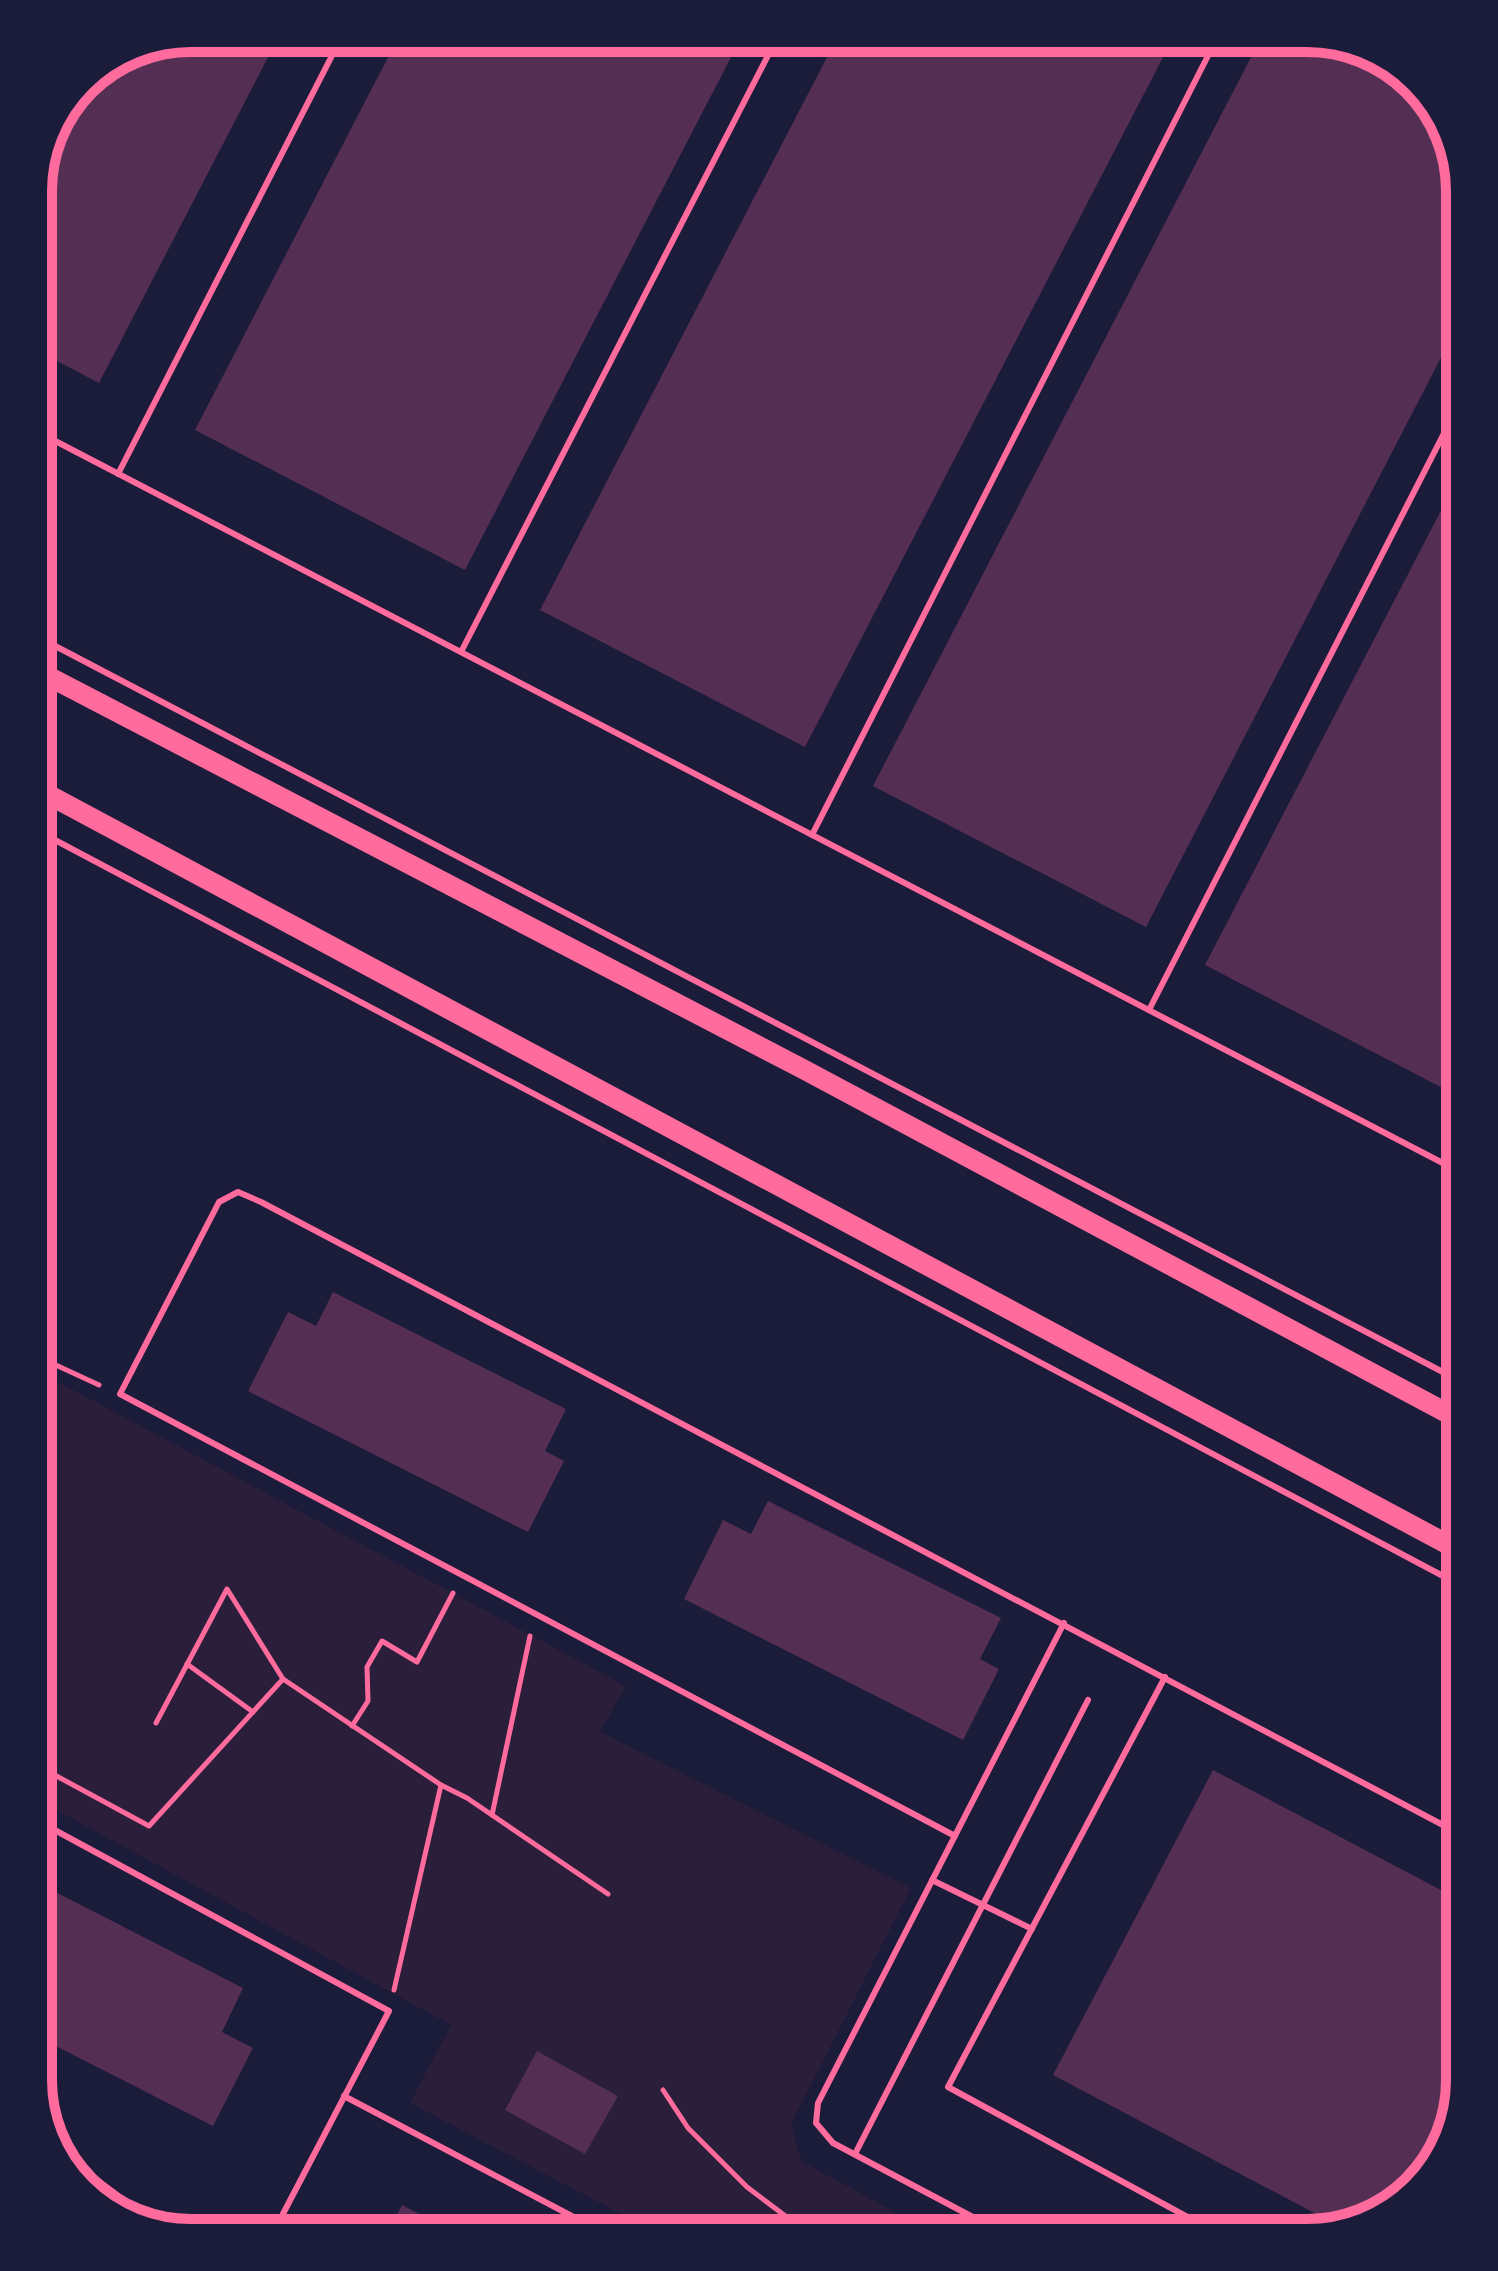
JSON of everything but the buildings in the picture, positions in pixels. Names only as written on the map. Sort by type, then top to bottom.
[{"type":"main road","points":[[52,678],[801,1068],[1446,1413]]},
{"type":"main road","points":[[52,797],[1446,1543]]},
{"type":"lane","points":[[118,474],[334,52]]},
{"type":"lane","points":[[461,652],[770,52]]},
{"type":"lane","points":[[812,835],[1210,52]]},
{"type":"lane","points":[[1149,1010],[1446,429]]},
{"type":"lane","points":[[52,439],[1446,1165]]},
{"type":"lane","points":[[52,644],[1446,1374]]},
{"type":"lane","points":[[52,838],[1446,1578]]},
{"type":"lane","points":[[955,1836],[120,1394],[219,1202],[238,1192],[1064,1623],[1446,1827]]},
{"type":"lane","points":[[977,2219],[833,2143],[816,2123],[818,2103],[1064,1623]]},
{"type":"lane","points":[[1165,1677],[948,2087],[1191,2219]]},
{"type":"lane","points":[[855,2154],[1088,1700]]},
{"type":"lane","points":[[52,1829],[389,2011],[280,2219]]},
{"type":"lane","points":[[932,1880],[1032,1929]]},
{"type":"lane","points":[[344,2096],[577,2219]]},
{"type":"lane","points":[[91,2175],[127,2202]]},
{"type":"path","points":[[52,1363],[120,1394]]},
{"type":"path","points":[[352,1726],[368,1701],[367,1667],[382,1641],[417,1662],[463,1575]]},
{"type":"path","points":[[156,1723],[227,1589],[283,1679],[608,1894]]},
{"type":"path","points":[[492,1815],[534,1613]]},
{"type":"path","points":[[187,1664],[253,1712]]},
{"type":"path","points":[[52,1774],[149,1826],[283,1679]]},
{"type":"path","points":[[389,2011],[441,1785]]},
{"type":"path","points":[[663,2090],[688,2128],[747,2187],[789,2219]]},
{"type":"shaded area","points":[[52,1378],[626,1686],[600,1732],[911,1888],[791,2124],[801,2161],[906,2218],[630,2219],[410,2103],[451,2025],[52,1808]]}]
